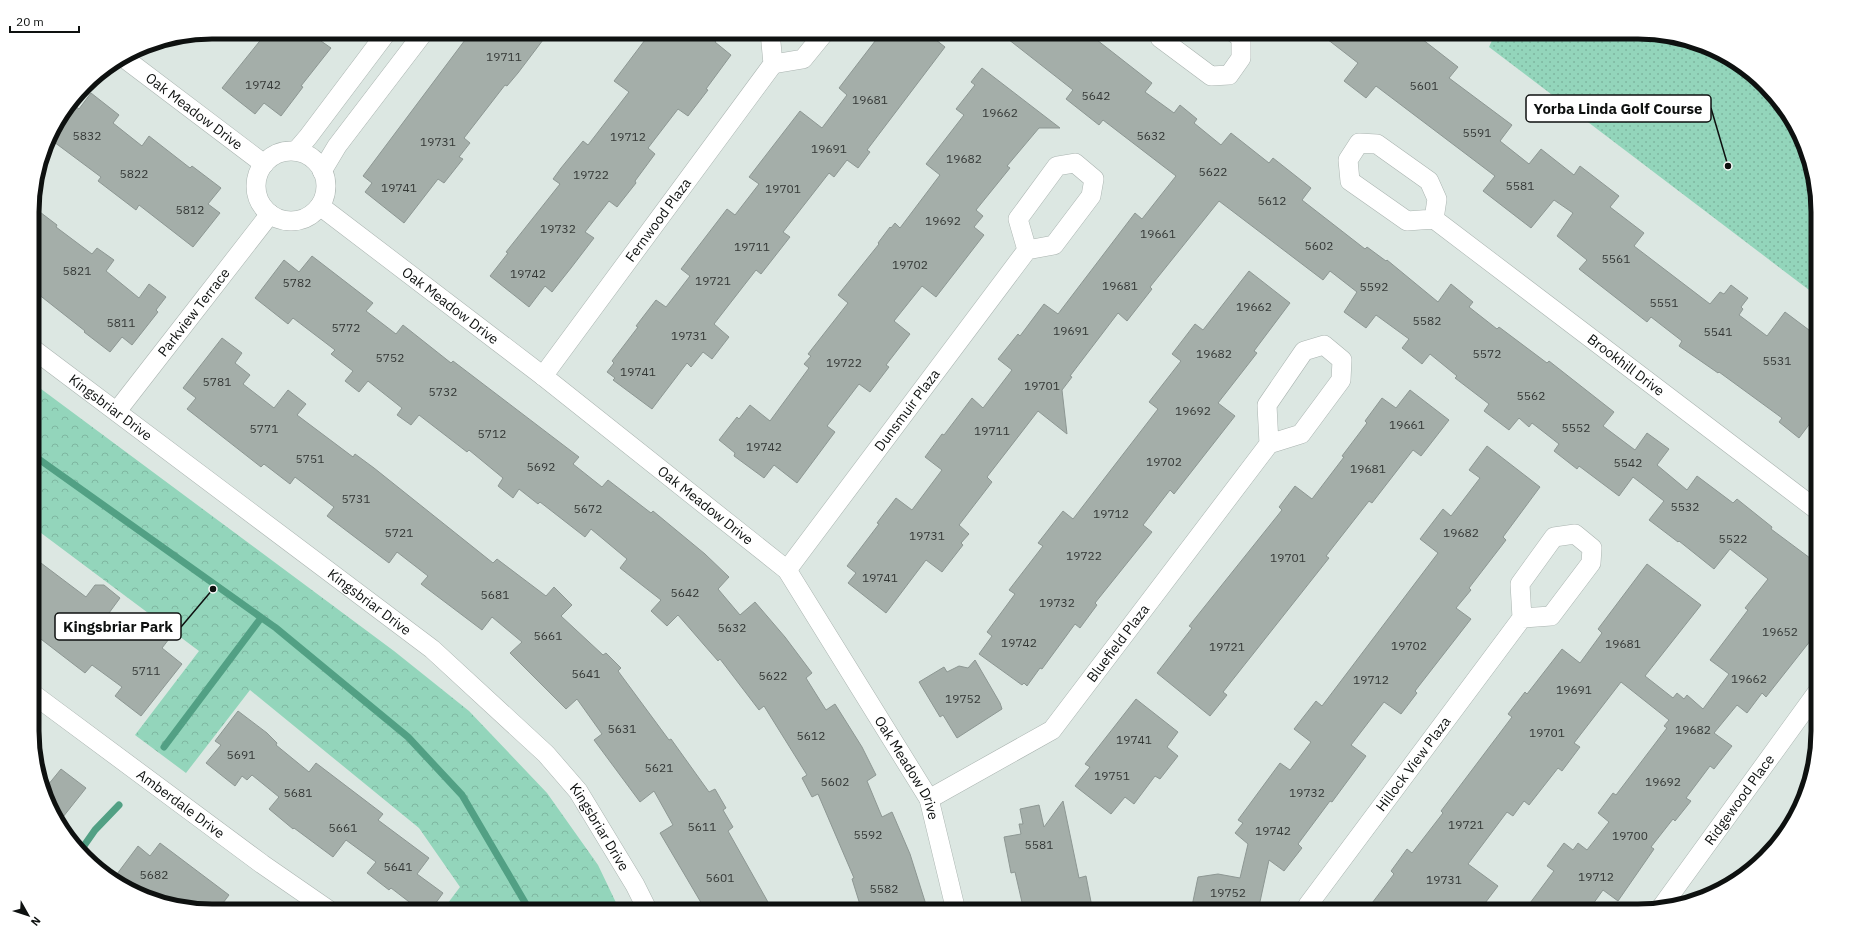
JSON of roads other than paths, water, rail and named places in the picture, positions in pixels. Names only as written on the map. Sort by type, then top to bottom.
[{"type":"street","points":[[296,151],[382,39]]},
{"type":"street","points":[[322,171],[337,146],[417,39]]},
{"type":"street","points":[[771,39],[773,64],[803,60],[819,39]]},
{"type":"street","points":[[1161,39],[1211,76],[1229,75],[1242,58],[1241,39]]},
{"type":"street","name":"Oak Meadow Drive","points":[[128,61],[264,164]]},
{"type":"street","name":"Fernwood Plaza","points":[[543,376],[773,64]]},
{"type":"street","points":[[1359,143],[1377,144],[1429,181],[1437,199],[1434,219],[1407,221],[1350,181],[1348,160],[1359,143]]},
{"type":"street","points":[[296,151],[306,154],[317,162],[322,171],[326,187],[320,206],[310,216],[296,220],[283,220],[270,214],[262,204],[257,191],[258,178],[264,164],[273,156],[279,153],[296,151]]},
{"type":"street","points":[[1075,163],[1094,179],[1091,196],[1054,245],[1027,250],[1018,219],[1057,166],[1075,163]]},
{"type":"street","name":"Oak Meadow Drive","points":[[320,206],[543,376],[787,570],[929,799],[954,904]]},
{"type":"street","name":"Parkview Terrace","points":[[117,411],[270,214]]},
{"type":"street","name":"Brookhill Drive","points":[[1434,219],[1811,505]]},
{"type":"street","name":"Dunsmuir Plaza","points":[[787,570],[1027,250]]},
{"type":"street","points":[[1324,345],[1342,360],[1341,380],[1301,434],[1269,444],[1267,405],[1304,351],[1324,345]]},
{"type":"street","name":"Kingsbriar Drive","points":[[39,353],[432,650],[546,754],[578,791],[635,885],[644,904]]},
{"type":"street","name":"Bluefield Plaza","points":[[929,799],[1052,730],[1269,444]]},
{"type":"street","points":[[1575,534],[1592,548],[1591,563],[1551,616],[1522,618],[1520,584],[1554,537],[1575,534]]},
{"type":"street","name":"Hillock View Plaza","points":[[1309,904],[1522,618]]},
{"type":"street","name":"Amberdale Drive","points":[[39,698],[262,864],[320,904]]},
{"type":"street","name":"Ridgewood Place","points":[[1665,902],[1811,701]]},
{"type":"waterway","points":[[39,459],[276,628],[408,737],[462,795],[526,904]]},
{"type":"waterway","points":[[164,747],[261,618]]},
{"type":"waterway","points":[[83,846],[95,830],[119,805]]},
{"type":"place","name":"Yorba Linda Golf Course","points":[[1728,166]]},
{"type":"place","name":"Kingsbriar Park","points":[[213,589]]}]
